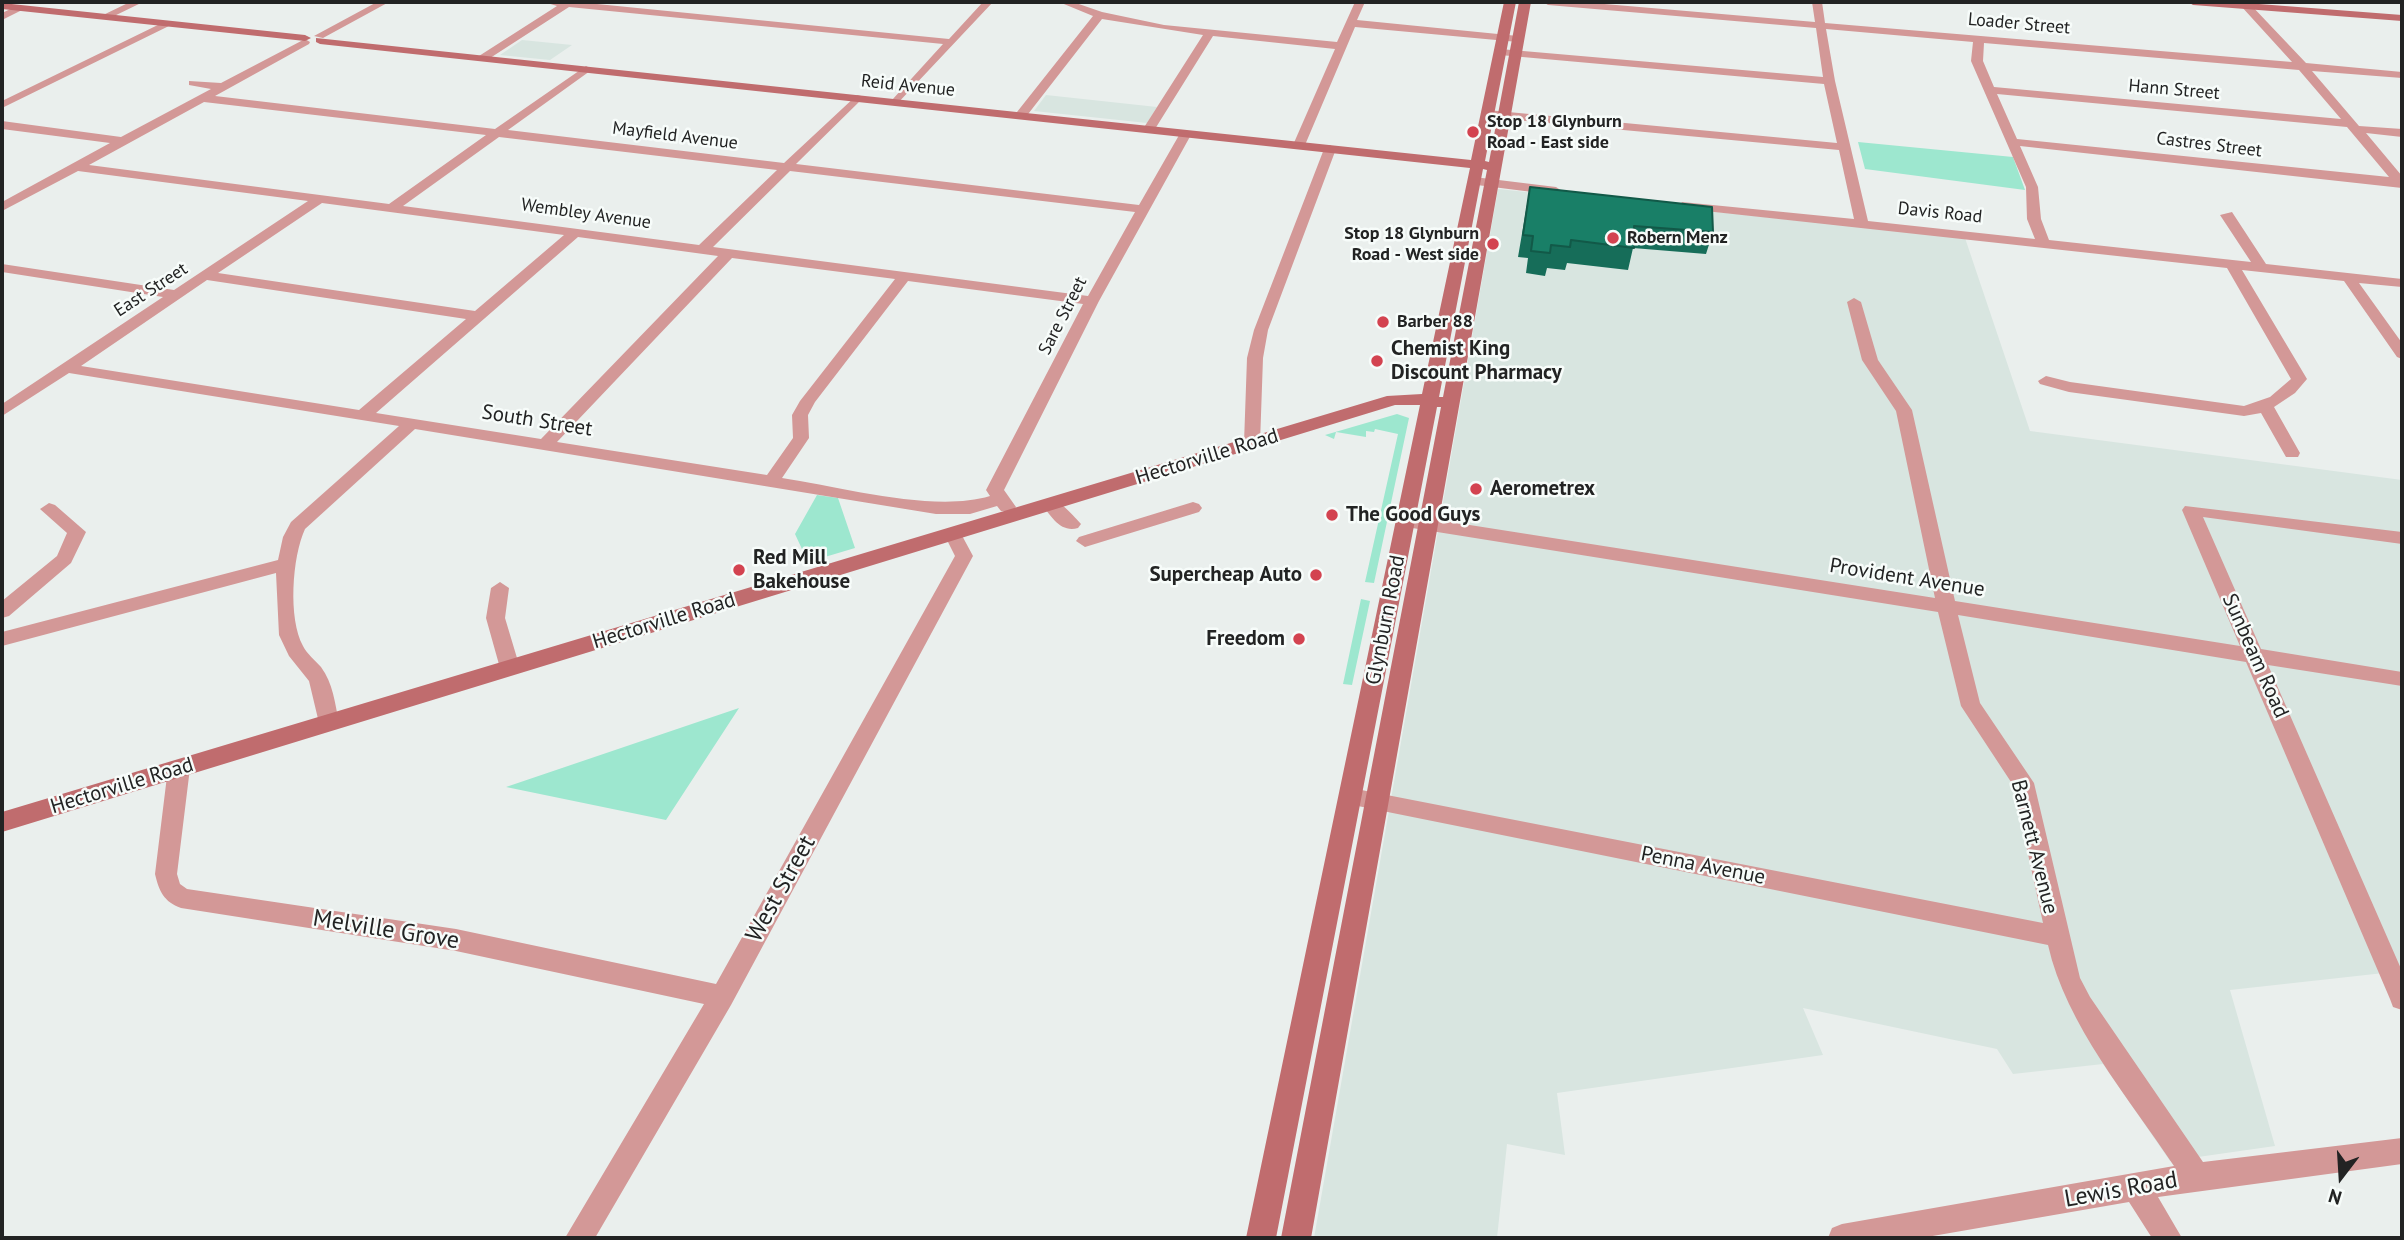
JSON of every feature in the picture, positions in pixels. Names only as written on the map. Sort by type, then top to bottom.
[{"type":"street","points":[[104,17],[138,2]]},
{"type":"street","points":[[319,38],[384,2]]},
{"type":"street","points":[[549,2],[951,42]]},
{"type":"street","points":[[896,102],[988,2]]},
{"type":"street","points":[[1066,2],[1099,15],[1209,34],[1341,46]]},
{"type":"street","points":[[1299,145],[1360,2]]},
{"type":"street","name":"Glynburn Road","points":[[1296,1238],[1330,1041],[1406,521],[1430,400],[1496,115],[1509,45],[1510,2]]},
{"type":"street","name":"Glynburn Road","points":[[1509,45],[1525,2]]},
{"type":"street","name":"Loader Street","points":[[1548,2],[2402,75]]},
{"type":"street","points":[[1817,2],[1823,26],[1829,81],[1862,224]]},
{"type":"street","points":[[2194,2],[2402,18]]},
{"type":"street","points":[[483,58],[570,3]]},
{"type":"street","points":[[2,6],[305,40]]},
{"type":"street","points":[[2246,6],[2302,66],[2402,183]]},
{"type":"street","points":[[2,17],[21,8]]},
{"type":"street","points":[[1021,115],[1099,15]]},
{"type":"street","points":[[1351,23],[1509,45],[1829,81]]},
{"type":"street","points":[[2,105],[168,24]]},
{"type":"street","points":[[1149,129],[1209,34]]},
{"type":"street","points":[[1977,37],[1980,46],[1977,61],[1992,90],[2032,187],[2034,219],[2043,243]]},
{"type":"street","name":"Reid Avenue","points":[[305,40],[319,38],[1299,145],[1483,174]]},
{"type":"street","points":[[2,206],[305,40]]},
{"type":"street","points":[[392,208],[586,69]]},
{"type":"street","points":[[193,83],[223,87]]},
{"type":"street","name":"Hann Street","points":[[1992,90],[2402,133]]},
{"type":"street","name":"Mayfield Avenue","points":[[203,98],[1142,209]]},
{"type":"street","points":[[703,249],[857,98]]},
{"type":"street","points":[[1496,115],[1844,147]]},
{"type":"street","points":[[2,125],[122,141]]},
{"type":"street","name":"Sare Street","points":[[999,499],[995,490],[1092,301],[1186,133]]},
{"type":"street","name":"Castres Street","points":[[2014,142],[2402,183]]},
{"type":"street","points":[[1252,443],[1255,358],[1261,330],[1330,149]]},
{"type":"street","name":"Wembley Avenue","points":[[76,167],[1092,301]]},
{"type":"street","points":[[1483,174],[1571,192]]},
{"type":"street","name":"Glynburn Road","points":[[1261,1238],[1426,525],[1472,292],[1483,174]]},
{"type":"street","name":"East Street","points":[[2,411],[320,199]]},
{"type":"street","name":"Davis Road","points":[[1668,203],[2402,283]]},
{"type":"street","points":[[2227,215],[2261,267]]},
{"type":"street","points":[[362,416],[576,232]]},
{"type":"street","points":[[545,445],[729,253]]},
{"type":"street","points":[[2046,381],[2069,387],[2244,411],[2255,411],[2265,405],[2299,379],[2231,263]]},
{"type":"street","points":[[2,268],[177,295]]},
{"type":"street","points":[[206,276],[477,316]]},
{"type":"street","points":[[770,483],[801,438],[800,415],[808,401],[905,276]]},
{"type":"street","points":[[2348,277],[2402,354]]},
{"type":"street","name":"Barnett Avenue","points":[[1854,302],[1864,348],[1879,383],[1904,410],[1946,608],[1971,706],[2022,783],[2067,979],[2081,1005],[2197,1176]]},
{"type":"street","name":"South Street","points":[[67,368],[936,508],[970,508],[999,499]]},
{"type":"street","name":"Hectorville Road","points":[[2,822],[1393,400],[1449,403]]},
{"type":"street","points":[[2265,405],[2292,453]]},
{"type":"street","points":[[329,723],[319,680],[294,648],[288,627],[286,564],[290,536],[297,526],[411,424]]},
{"type":"street","points":[[999,499],[1016,514]]},
{"type":"street","points":[[1085,541],[1193,508]]},
{"type":"street","points":[[2,611],[65,559],[76,532],[49,509]]},
{"type":"street","name":"Sunbeam Road","points":[[2402,538],[2191,510],[2402,999]]},
{"type":"street","name":"Provident Avenue","points":[[1406,521],[2402,679]]},
{"type":"street","name":"West Street","points":[[579,1238],[722,997],[964,556],[953,534]]},
{"type":"street","points":[[2,639],[286,564]]},
{"type":"street","points":[[500,588],[494,600],[494,616],[510,668]]},
{"type":"street","name":"Melville Grove","points":[[179,768],[166,874],[170,889],[181,898],[456,940],[722,997]]},
{"type":"street","name":"Penna Avenue","points":[[1364,799],[2056,936]]},
{"type":"street","name":"Lewis Road","points":[[1842,1238],[2197,1176],[2402,1150]]},
{"type":"street","points":[[2136,1188],[2168,1238]]},
{"type":"shaded area","points":[[522,40],[572,45],[550,60],[500,55]]},
{"type":"shaded area","points":[[1046,95],[1157,107],[1147,123],[1034,111]]},
{"type":"shaded area","points":[[1498,189],[1965,238],[2030,431],[2402,480],[2402,971],[2230,990],[2275,1146],[2170,1161],[2103,1064],[2013,1074],[1997,1049],[1803,1008],[1823,1055],[1557,1093],[1565,1155],[1507,1144],[1497,1238],[1314,1238]]},
{"type":"green space","points":[[1858,142],[2013,157],[2025,190],[1865,169]]},
{"type":"green space","points":[[1397,414],[1409,418],[1374,583],[1365,582],[1398,434],[1375,429],[1374,432],[1366,431],[1366,437],[1336,432],[1334,439],[1325,435]]},
{"type":"green space","points":[[817,495],[838,498],[855,548],[808,562],[795,534]]},
{"type":"green space","points":[[1361,599],[1370,601],[1352,685],[1343,684]]},
{"type":"green space","points":[[739,708],[666,820],[506,787]]},
{"type":"building","points":[[1530,187],[1712,207],[1713,232],[1634,226],[1634,248],[1571,240],[1570,247],[1551,245],[1550,253],[1531,251],[1533,236],[1523,235]]},
{"type":"place","name":"Stop 18 Glynburn Road - East side","points":[[1473,132]]},
{"type":"place","name":"Robern Menz","points":[[1613,238]]},
{"type":"place","name":"Stop 18 Glynburn Road - West side","points":[[1493,244]]},
{"type":"place","name":"Barber 88","points":[[1383,322]]},
{"type":"place","name":"Chemist King Discount Pharmacy","points":[[1377,361]]},
{"type":"place","name":"Aerometrex","points":[[1476,489]]},
{"type":"place","name":"The Good Guys","points":[[1332,515]]},
{"type":"place","name":"Red Mill Bakehouse","points":[[739,570]]},
{"type":"place","name":"Supercheap Auto","points":[[1316,575]]},
{"type":"place","name":"Freedom","points":[[1299,639]]}]
